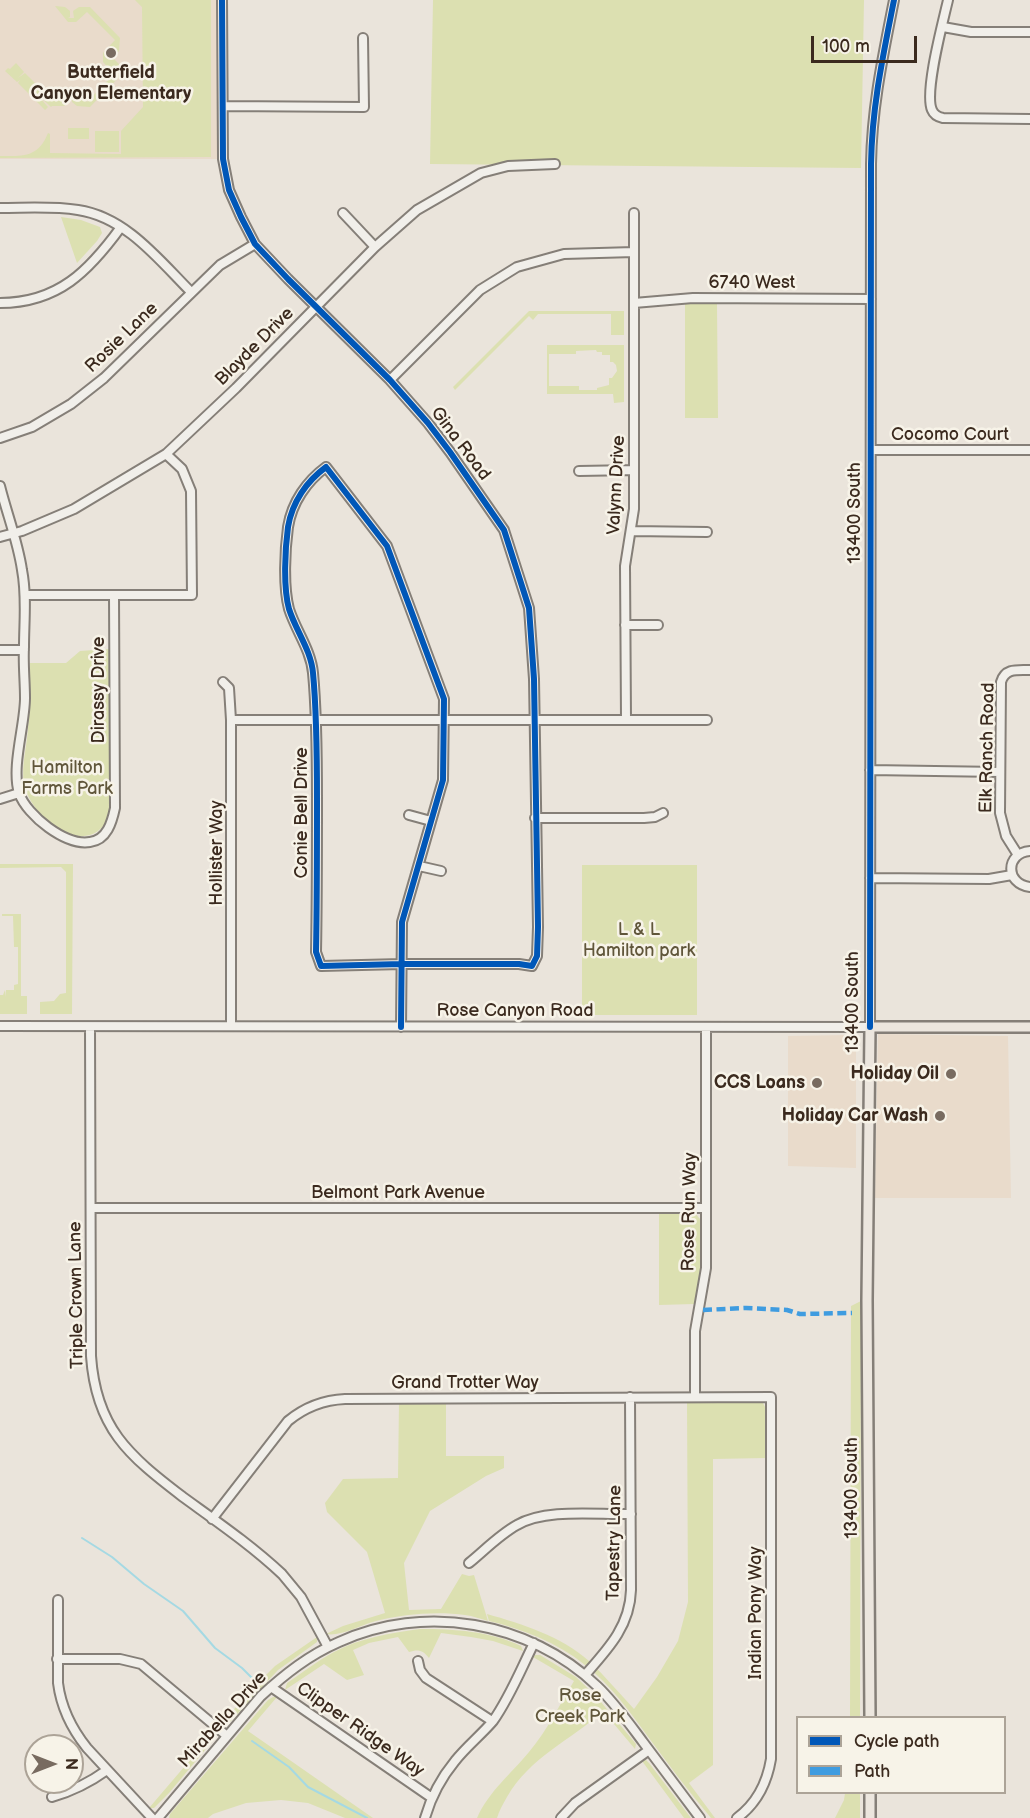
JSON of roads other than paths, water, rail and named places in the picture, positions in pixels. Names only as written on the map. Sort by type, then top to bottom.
[{"type":"main road","name":"Rose Canyon Road","points":[[870,1027],[1030,1027]]},
{"type":"main road","name":"13400 South","points":[[870,1027],[867,1300],[870,1716]]},
{"type":"main road","points":[[870,1794],[870,1818]]},
{"type":"street","name":"Gina Road","points":[[222,0],[224,159],[229,190],[255,244],[390,380],[450,452],[504,530],[529,608],[534,679],[537,956],[532,966]]},
{"type":"street","name":"13400 South","points":[[870,1027],[872,127],[876,89],[894,0]]},
{"type":"street","points":[[948,0],[930,92],[931,107],[936,115],[946,118],[1030,118]]},
{"type":"street","points":[[943,27],[971,32],[1030,32]]},
{"type":"street","points":[[223,106],[364,107],[363,38]]},
{"type":"street","name":"Blayde Drive","points":[[0,537],[74,509],[166,454],[236,388],[375,247],[417,210],[481,173],[508,166],[555,164]]},
{"type":"street","points":[[0,208],[63,208],[81,210],[104,217],[144,244],[191,292]]},
{"type":"street","points":[[343,213],[375,247]]},
{"type":"street","name":"Valynn Drive","points":[[626,719],[626,566],[634,509],[634,213]]},
{"type":"street","points":[[0,303],[41,298],[75,279],[101,254],[121,227]]},
{"type":"street","name":"Rosie Lane","points":[[0,438],[32,427],[71,404],[104,378],[220,265],[255,244]]},
{"type":"street","points":[[390,380],[480,290],[517,267],[564,254],[634,252]]},
{"type":"street","name":"6740 West","points":[[634,303],[693,298],[871,299]]},
{"type":"street","name":"Cocomo Court","points":[[871,450],[1030,450]]},
{"type":"street","points":[[25,596],[192,595],[191,491],[182,470],[166,454]]},
{"type":"street","name":"Conie Bell Drive","points":[[444,719],[444,699],[387,546],[326,467],[314,476],[300,494],[294,507],[288,524],[285,563],[289,607],[313,669],[317,719],[316,952],[321,966],[519,963],[532,966]]},
{"type":"street","points":[[579,471],[634,470]]},
{"type":"street","points":[[0,486],[22,569],[25,596],[25,700],[18,766],[20,793],[0,799]]},
{"type":"street","points":[[632,531],[707,531]]},
{"type":"street","name":"Dirassy Drive","points":[[20,793],[25,804],[39,821],[76,841],[87,843],[97,841],[111,824],[115,808],[114,595]]},
{"type":"street","points":[[625,625],[658,625]]},
{"type":"street","points":[[0,650],[24,650]]},
{"type":"street","name":"Elk Ranch Road","points":[[1018,855],[1009,843],[1001,821],[1001,682],[1005,674],[1011,670],[1030,670]]},
{"type":"street","name":"Hollister Way","points":[[224,682],[229,688],[231,720],[231,1026]]},
{"type":"street","points":[[401,1028],[402,922],[443,780],[444,719]]},
{"type":"street","points":[[231,720],[707,720]]},
{"type":"street","points":[[870,770],[1000,772]]},
{"type":"street","points":[[535,819],[644,818],[655,817],[663,813]]},
{"type":"street","points":[[409,816],[431,821]]},
{"type":"street","points":[[1030,851],[1018,855],[1011,866],[1012,874],[1019,884],[1030,887]]},
{"type":"street","points":[[418,866],[441,872]]},
{"type":"street","points":[[870,878],[989,879],[1012,874]]},
{"type":"street","name":"Rose Canyon Road","points":[[0,1026],[870,1027]]},
{"type":"street","name":"Triple Crown Lane","points":[[90,1027],[91,1356],[94,1382],[102,1407],[114,1431],[136,1460],[267,1560],[288,1581],[306,1605],[328,1647]]},
{"type":"street","name":"Rose Run Way","points":[[695,1397],[695,1331],[706,1274],[706,1027]]},
{"type":"street","name":"Belmont Park Avenue","points":[[91,1208],[706,1208]]},
{"type":"street","name":"Tapestry Lane","points":[[585,1675],[619,1634],[629,1608],[631,1590],[630,1397]]},
{"type":"street","name":"Grand Trotter Way","points":[[212,1519],[282,1427],[295,1415],[318,1403],[345,1399],[771,1397]]},
{"type":"street","name":"Indian Pony Way","points":[[737,1818],[752,1804],[761,1790],[771,1760],[771,1397]]},
{"type":"street","points":[[469,1563],[509,1530],[532,1518],[549,1515],[631,1514]]},
{"type":"street","points":[[58,1600],[57,1659],[60,1693],[67,1717],[79,1738],[152,1818]]},
{"type":"street","name":"Mirabella Drive","points":[[158,1818],[271,1687],[300,1663],[351,1636],[374,1629],[440,1621],[467,1623],[494,1629],[534,1643],[559,1656],[585,1675],[619,1710],[700,1818]]},
{"type":"street","points":[[425,1818],[440,1782],[455,1761],[492,1721],[509,1695],[534,1643]]},
{"type":"street","points":[[57,1659],[120,1659],[141,1664],[227,1736]]},
{"type":"street","points":[[418,1661],[420,1670],[426,1678],[492,1721]]},
{"type":"street","name":"Clipper Ridge Way","points":[[271,1687],[432,1798]]},
{"type":"street","points":[[561,1818],[575,1803],[649,1750]]},
{"type":"street","points":[[52,1797],[80,1788],[107,1770]]},
{"type":"waterway","points":[[82,1538],[112,1557],[144,1584],[183,1611],[215,1648],[252,1678]]},
{"type":"waterway","points":[[252,1741],[289,1767],[308,1787],[367,1818]]},
{"type":"place","name":"Butterfield Canyon Elementary","points":[[111,53]]},
{"type":"place","name":"Holiday Oil","points":[[951,1074]]},
{"type":"place","name":"CCS Loans","points":[[817,1083]]},
{"type":"place","name":"Holiday Car Wash","points":[[940,1116]]},
{"type":"park label","name":"Hamilton Farms Park","points":[[67,778]]},
{"type":"park label","name":"L & L Hamilton park","points":[[639,940]]},
{"type":"park label","name":"Rose Creek Park","points":[[580,1706]]}]
